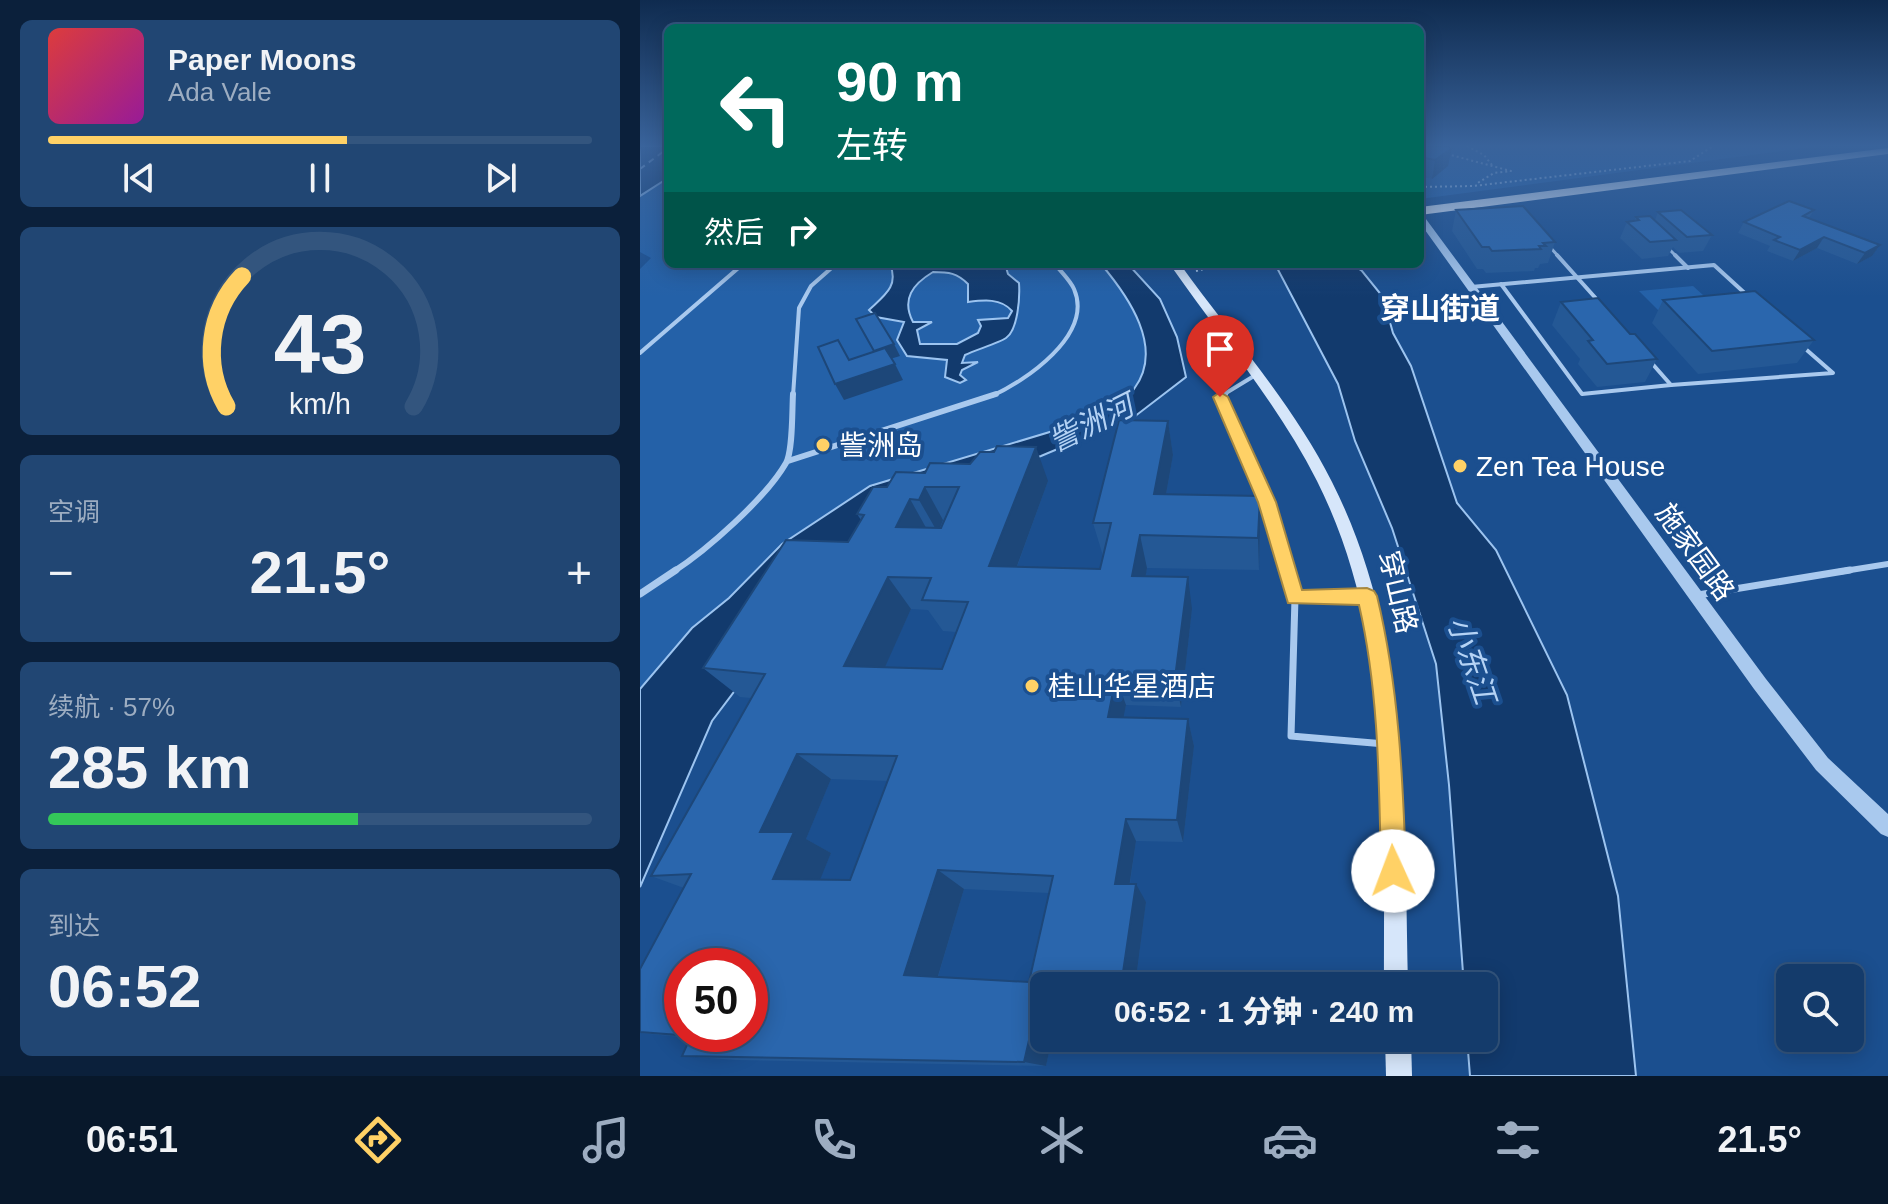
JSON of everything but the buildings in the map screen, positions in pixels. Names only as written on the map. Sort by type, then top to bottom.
[{"type":"main road","points":[[1424,211],[1527,196]]},
{"type":"main road","points":[[1508,199],[1530,196]]},
{"type":"main road","name":"穿山路","points":[[1180,268],[1325,481],[1355,549],[1378,642],[1389,744],[1396,972]]},
{"type":"main road","points":[[1398,1052],[1399,1076]]},
{"type":"street","name":"施家园路","points":[[1424,218],[1694,596],[1822,764],[1888,827]]},
{"type":"lane","points":[[1548,244],[1605,309]]},
{"type":"lane","points":[[1665,246],[1688,268]]},
{"type":"lane","points":[[1471,287],[1714,265],[1757,305]]},
{"type":"lane","points":[[640,353],[738,268]]},
{"type":"lane","points":[[788,461],[799,308],[811,286],[831,268]]},
{"type":"lane","points":[[640,593],[694,558],[737,519],[788,461],[983,400],[1034,371],[1064,343],[1075,319],[1076,292],[1058,268]]},
{"type":"lane","points":[[1501,284],[1582,394],[1833,373],[1800,344]]},
{"type":"lane","points":[[1643,352],[1671,385]]},
{"type":"lane","points":[[1254,376],[1220,397],[1267,502],[1295,598],[1291,736],[1389,744]]},
{"type":"lane","points":[[1694,596],[1888,564]]},
{"type":"lane","points":[[1295,598],[1367,596]]},
{"type":"shaded area","name":"訾洲岛","points":[[640,196],[664,196],[664,268],[1104,268],[1122,291],[1139,323],[1146,357],[1143,373],[1130,394],[1093,419],[870,486],[782,544],[729,598],[692,628],[640,689],[640,269],[651,258],[640,252]]},
{"type":"shaded area","points":[[1693,286],[1713,304],[1658,310],[1639,291]]},
{"type":"water","points":[[891,268],[1006,268],[1008,274],[1019,283],[1016,321],[1003,340],[965,355],[962,363],[978,362],[962,370],[960,375],[966,380],[960,383],[945,377],[947,360],[907,356],[897,340],[904,322],[876,317],[869,310],[889,290],[893,278]],"holes":[[[933,272],[948,273],[968,284],[968,302],[992,301],[1012,311],[1008,318],[978,320],[981,326],[978,333],[957,344],[920,344],[917,330],[932,322],[913,322],[908,306],[911,293]]]},
{"type":"water","name":"訾洲河","points":[[1104,268],[1132,268],[1160,299],[1177,337],[1186,377],[1134,417],[1041,456],[947,489],[764,652],[712,721],[640,887],[640,689],[692,628],[729,598],[782,544],[870,486],[1093,419],[1130,394],[1143,373],[1146,357],[1139,323],[1122,291]]},
{"type":"water","name":"小东江","points":[[1277,268],[1358,268],[1383,297],[1393,333],[1411,366],[1457,503],[1496,550],[1567,695],[1618,896],[1636,1076],[1470,1076],[1468,1052],[1498,1052],[1498,972],[1463,972],[1449,785],[1436,664],[1392,528],[1355,441],[1338,384]]},
{"type":"place","name":"訾洲岛","points":[[823,445]]},
{"type":"place","name":"Zen Tea House","points":[[1460,466]]},
{"type":"place","name":"桂山华星酒店","points":[[1032,686]]},
{"type":"district","name":"穿山街道","points":[[1440,308]]},
{"type":"route","points":[[1220,397],[1267,502],[1295,598],[1367,596],[1378,642],[1390,757],[1393,871]]}]
